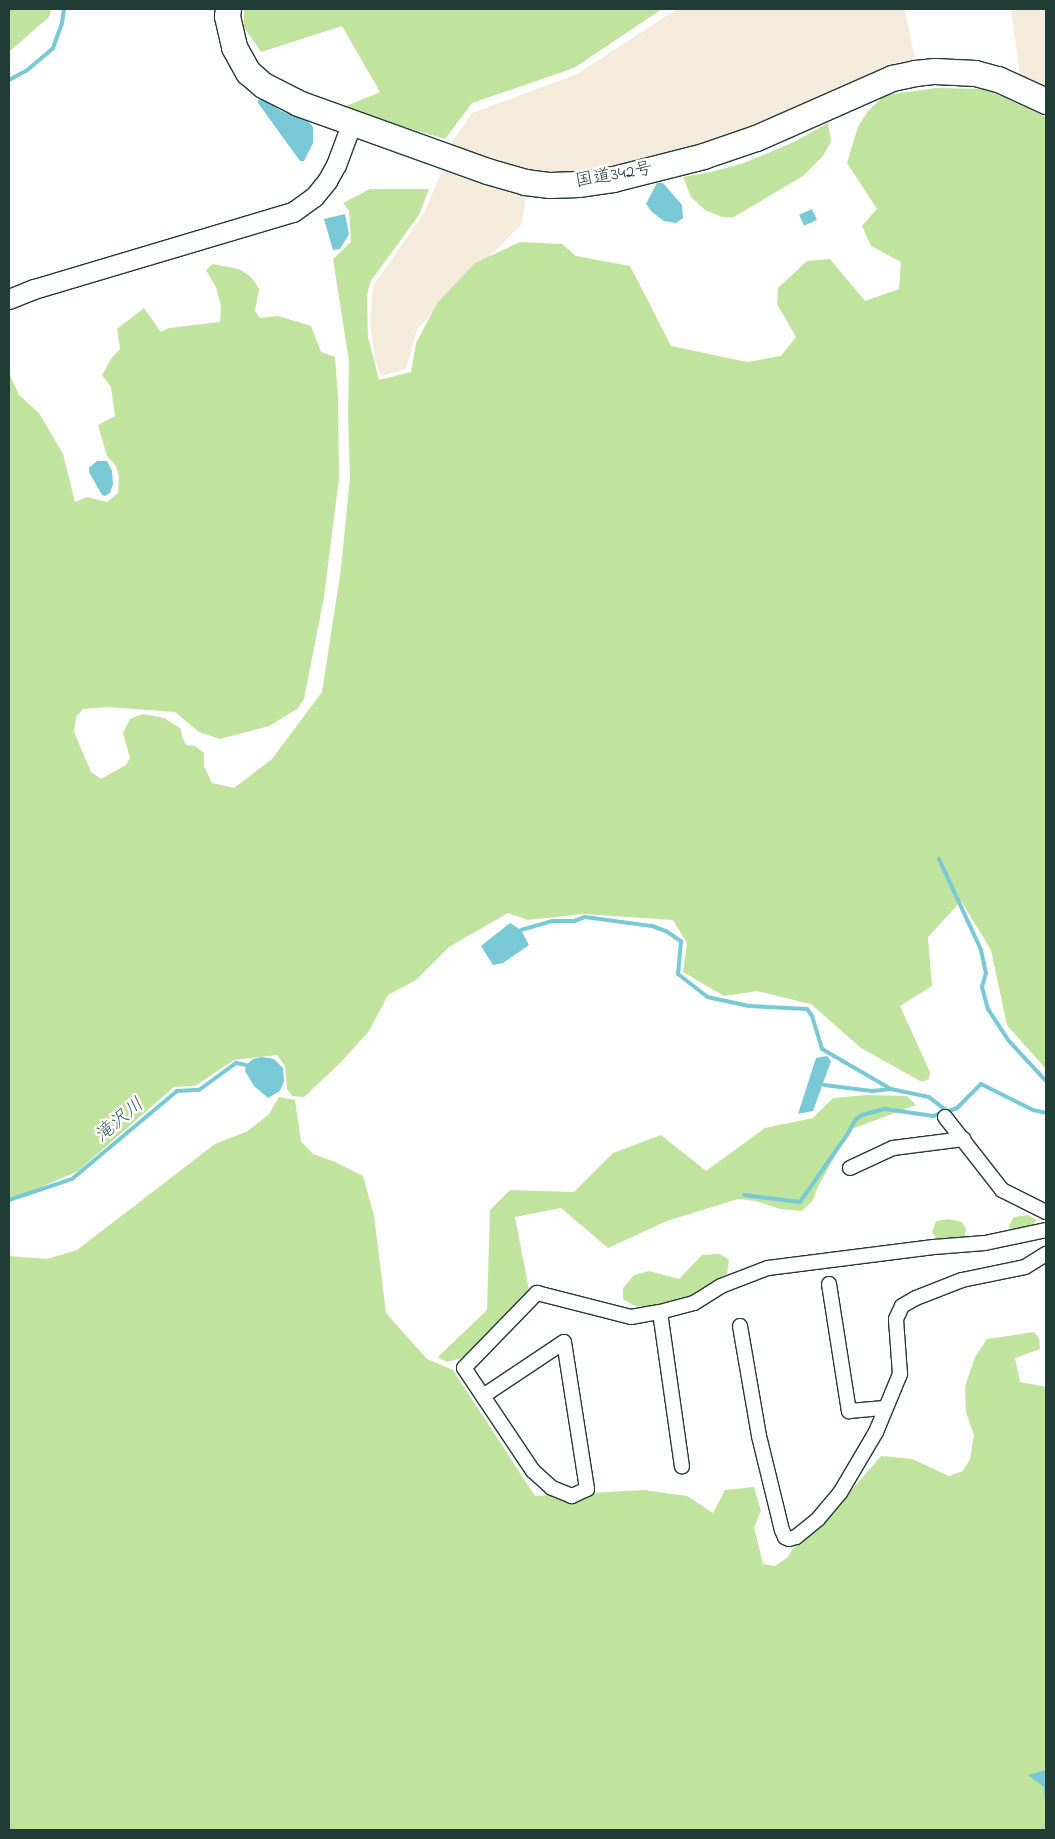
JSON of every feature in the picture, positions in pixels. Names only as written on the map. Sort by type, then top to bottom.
[{"type":"highway","name":"国道342号","points":[[228,9],[227,16],[234,47],[248,72],[263,85],[298,103],[487,171],[550,185],[578,184],[653,171],[703,156],[756,138],[892,78],[915,73],[935,70],[975,73],[998,79],[1046,101]]},
{"type":"street","points":[[9,299],[34,289],[293,212],[314,197],[327,181],[336,165],[352,122]]},
{"type":"street","points":[[945,1116],[1002,1190],[1046,1212]]},
{"type":"street","points":[[850,1168],[893,1148],[963,1139]]},
{"type":"street","points":[[483,1396],[564,1342],[587,1489],[572,1496],[552,1488],[533,1471],[464,1368],[537,1293],[631,1317],[694,1303],[720,1286],[768,1268],[934,1247],[985,1243],[1046,1230]]},
{"type":"street","points":[[740,1326],[760,1436],[785,1537],[789,1539],[796,1536],[818,1519],[840,1493],[861,1461],[900,1374],[896,1319],[902,1306],[916,1298],[962,1280],[1025,1267],[1046,1254]]},
{"type":"street","points":[[829,1284],[849,1410],[885,1408]]},
{"type":"street","points":[[660,1312],[682,1466]]},
{"type":"shaded area","points":[[677,9],[905,9],[915,60],[866,78],[748,131],[647,159],[587,171],[558,176],[522,170],[449,147],[472,113],[577,74]]},
{"type":"shaded area","points":[[1011,9],[1046,9],[1046,88],[1020,77]]},
{"type":"shaded area","points":[[443,168],[526,196],[522,224],[417,329],[406,369],[381,376],[375,360],[370,325],[373,286],[424,213]]},
{"type":"green space","points":[[9,9],[51,9],[50,16],[9,52]]},
{"type":"green space","points":[[244,9],[662,9],[574,68],[472,103],[445,139],[341,108],[380,92],[342,26],[261,52],[244,27]]},
{"type":"green space","points":[[937,88],[986,89],[1046,117],[1046,1069],[1007,1025],[991,950],[961,901],[928,937],[932,986],[900,1006],[930,1072],[929,1079],[922,1082],[861,1048],[811,1004],[757,991],[724,996],[683,972],[687,943],[673,920],[583,914],[528,920],[508,913],[449,947],[416,980],[388,995],[369,1031],[341,1062],[304,1097],[292,1096],[287,1089],[285,1066],[277,1055],[234,1060],[195,1086],[174,1087],[78,1171],[9,1201],[9,373],[19,395],[39,413],[63,454],[75,502],[87,497],[107,502],[118,493],[119,477],[116,466],[107,456],[98,425],[115,416],[111,387],[102,375],[111,359],[120,349],[117,329],[144,308],[161,332],[169,328],[220,322],[221,306],[216,287],[206,270],[213,264],[239,269],[251,277],[259,289],[255,311],[260,318],[278,316],[311,326],[321,352],[335,357],[338,398],[339,478],[324,597],[304,699],[297,709],[269,726],[220,739],[199,732],[175,712],[107,707],[83,709],[76,717],[74,732],[91,772],[101,779],[126,765],[130,758],[123,733],[130,719],[143,714],[164,718],[181,729],[186,745],[195,746],[204,753],[204,766],[212,783],[234,788],[272,759],[322,692],[341,569],[350,477],[349,361],[333,259],[351,242],[349,211],[343,203],[370,189],[429,189],[419,215],[370,282],[367,296],[368,337],[379,380],[411,372],[416,343],[438,302],[475,263],[520,242],[562,244],[576,256],[630,266],[671,346],[747,362],[781,356],[796,337],[777,304],[778,288],[807,261],[830,259],[865,301],[899,289],[901,262],[871,246],[862,226],[877,209],[847,163],[858,127],[868,111],[885,95]]},
{"type":"green space","points":[[828,123],[831,142],[823,156],[803,176],[734,217],[722,217],[705,210],[691,197],[683,177],[744,163],[794,142]]},
{"type":"green space","points":[[867,1095],[907,1096],[916,1105],[849,1130],[813,1200],[802,1211],[780,1209],[756,1201],[738,1199],[667,1221],[608,1248],[561,1208],[515,1217],[529,1290],[467,1357],[446,1362],[438,1357],[487,1310],[490,1210],[510,1190],[574,1192],[613,1153],[661,1135],[706,1171],[765,1128],[813,1118],[833,1098]]},
{"type":"green space","points":[[279,1097],[295,1100],[301,1141],[313,1154],[335,1162],[363,1176],[374,1216],[386,1313],[427,1359],[453,1370],[535,1496],[644,1490],[687,1496],[713,1513],[725,1490],[754,1487],[761,1511],[754,1527],[763,1564],[775,1566],[788,1557],[796,1543],[823,1523],[881,1456],[912,1459],[949,1476],[963,1471],[970,1459],[974,1435],[966,1412],[965,1387],[975,1357],[987,1339],[1034,1332],[1039,1338],[1040,1349],[1015,1358],[1020,1382],[1046,1387],[1046,1830],[9,1830],[9,1256],[47,1259],[77,1250],[215,1144],[248,1131],[269,1114]]},
{"type":"green space","points":[[1028,1215],[1037,1220],[1029,1229],[1011,1231],[1009,1225],[1014,1217]]},
{"type":"green space","points":[[948,1219],[962,1222],[966,1229],[964,1238],[936,1238],[932,1232],[936,1221]]},
{"type":"green space","points":[[720,1254],[729,1260],[727,1274],[690,1296],[649,1307],[635,1306],[623,1299],[623,1288],[634,1275],[649,1271],[679,1279],[702,1255]]},
{"type":"water","points":[[263,99],[281,111],[305,118],[313,127],[313,143],[304,161],[300,161],[258,103],[258,100]]},
{"type":"water","points":[[657,183],[663,183],[682,205],[683,218],[676,223],[664,221],[652,212],[646,204]]},
{"type":"water","points":[[812,209],[817,220],[804,226],[799,215]]},
{"type":"water","points":[[345,214],[349,234],[340,249],[333,250],[324,219]]},
{"type":"water","points":[[97,461],[107,461],[112,471],[113,484],[110,493],[105,496],[102,495],[89,472],[89,468]]},
{"type":"water","points":[[510,923],[521,930],[529,945],[503,963],[493,965],[481,946]]},
{"type":"water","points":[[827,1056],[831,1061],[813,1111],[798,1114],[816,1058]]},
{"type":"water","points":[[262,1057],[274,1059],[283,1068],[284,1081],[280,1091],[268,1098],[254,1086],[245,1071],[246,1065],[253,1059]]},
{"type":"water","points":[[1046,1770],[1046,1814],[1044,1787],[1028,1775]]},
{"type":"waterway","points":[[9,80],[26,71],[53,48],[62,23],[64,9]]},
{"type":"waterway","points":[[939,859],[981,950],[986,973],[982,987],[988,1009],[1008,1040],[1046,1081]]},
{"type":"waterway","points":[[521,930],[553,921],[574,921],[585,917],[652,926],[666,931],[681,941],[678,974],[707,997],[749,1006],[807,1009],[812,1016],[822,1049],[891,1089]]},
{"type":"waterway","name":"滝沢川","points":[[9,1200],[72,1179],[177,1091],[199,1090],[236,1063],[246,1065]]},
{"type":"waterway","points":[[744,1195],[800,1202],[856,1119],[862,1115],[885,1109],[933,1116],[957,1108],[981,1084],[1033,1110],[1046,1113]]},
{"type":"waterway","points":[[824,1085],[872,1091],[891,1089],[929,1097],[947,1111]]}]
